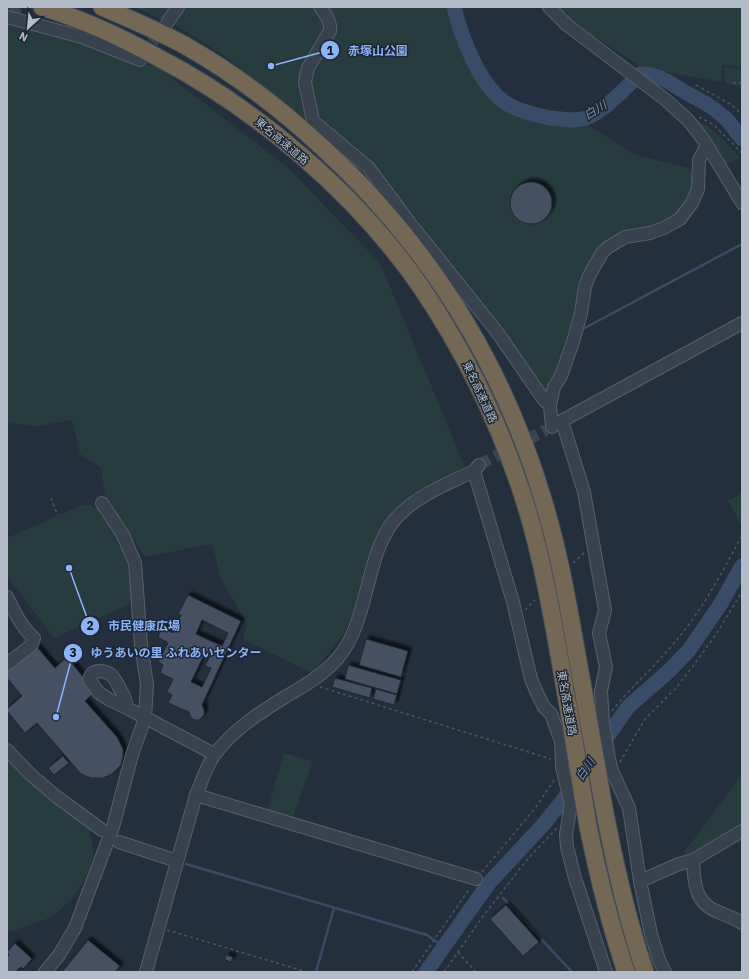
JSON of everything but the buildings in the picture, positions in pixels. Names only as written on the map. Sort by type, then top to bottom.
[{"type":"highway","name":"東名高速道路","points":[[42,7],[98,28],[182,70],[229,100],[264,125],[302,157],[371,223],[421,287],[444,323],[462,354],[482,395],[504,445],[527,510],[539,556],[568,705],[588,826],[606,906],[626,972]]},
{"type":"highway","name":"東名高速道路","points":[[102,7],[155,30],[186,46],[228,72],[295,122],[358,181],[412,243],[436,275],[480,346],[500,387],[532,464],[545,504],[566,594],[603,803],[624,901],[635,942],[646,972]]},
{"type":"street","points":[[168,23],[178,7]]},
{"type":"street","points":[[320,7],[331,26],[330,31],[308,68],[306,76],[305,83],[313,120],[369,168],[409,222],[496,332],[544,400],[550,405]]},
{"type":"street","points":[[548,7],[567,25],[666,100],[688,120],[707,145],[742,203]]},
{"type":"street","points":[[12,16],[82,36],[140,60]]},
{"type":"street","points":[[665,972],[659,960],[651,934],[640,881],[629,808],[610,765],[603,723],[601,691],[606,667],[599,633],[605,610],[584,492],[553,426],[550,405],[554,387],[561,376],[573,342],[581,313],[587,282],[602,253],[607,248],[625,237],[650,232],[674,224],[680,219],[692,203],[698,189],[699,160],[707,145]]},
{"type":"street","points":[[553,426],[742,323]]},
{"type":"street","points":[[146,972],[196,795],[214,754],[239,728],[264,710],[313,680],[337,659],[352,636],[378,551],[388,530],[399,514],[424,496],[476,468],[517,618],[531,679],[536,693],[544,707],[551,714],[561,741],[562,765],[571,809],[566,834],[567,847],[575,878],[606,972]]},
{"type":"street","points":[[46,972],[59,955],[75,928],[113,827],[132,755],[145,718],[147,685],[141,645],[135,563],[123,535],[102,504]]},
{"type":"street","points":[[7,597],[16,616],[28,634],[34,638],[29,647],[7,664]]},
{"type":"street","points":[[127,708],[123,693],[116,679],[106,672],[98,671],[90,675],[89,679],[96,690],[110,700],[214,754]]},
{"type":"street","points":[[110,700],[119,687]]},
{"type":"street","points":[[7,750],[31,775],[57,797],[102,830]]},
{"type":"street","points":[[571,809],[610,765]]},
{"type":"street","points":[[196,795],[476,879]]},
{"type":"street","points":[[640,881],[678,864],[693,860],[742,831]]},
{"type":"street","points":[[119,842],[177,860]]},
{"type":"street","points":[[693,860],[694,882],[699,896],[706,905],[742,923]]},
{"type":"path","points":[[734,83],[742,83]]},
{"type":"path","points":[[696,85],[732,105],[742,115]]},
{"type":"path","points":[[688,120],[698,116],[714,125],[742,154]]},
{"type":"path","points":[[51,498],[58,516]]},
{"type":"path","points":[[603,723],[614,708],[669,650],[688,625],[721,574],[742,535]]},
{"type":"path","points":[[569,567],[593,543]]},
{"type":"path","points":[[610,765],[619,765],[645,719],[675,689],[693,666],[715,636],[742,592]]},
{"type":"path","points":[[517,618],[538,597]]},
{"type":"path","points":[[313,680],[320,688],[562,765],[536,807],[476,879],[412,972]]},
{"type":"path","points":[[444,972],[484,915],[526,861],[571,809]]},
{"type":"path","points":[[159,927],[307,972]]},
{"type":"path","points":[[458,952],[476,972]]},
{"type":"green space","points":[[134,7],[312,7],[320,18],[323,25],[323,32],[306,62],[307,120],[226,57],[179,27]]},
{"type":"green space","points":[[324,7],[448,7],[459,40],[485,85],[508,107],[546,118],[564,121],[581,120],[635,155],[689,168],[696,179],[695,189],[674,220],[648,229],[614,236],[594,255],[575,316],[567,348],[550,391],[543,392],[376,165],[319,120],[309,90],[309,71],[332,34]]},
{"type":"green space","points":[[559,7],[742,7],[742,67],[722,65],[722,82],[643,68],[569,20]]},
{"type":"green space","points":[[7,20],[50,31],[160,69],[287,167],[380,263],[465,467],[404,504],[387,519],[381,528],[373,547],[351,618],[335,646],[312,673],[243,639],[247,624],[221,579],[212,544],[145,557],[105,495],[101,468],[80,454],[72,420],[38,426],[7,423]]},
{"type":"green space","points":[[724,67],[742,69],[742,88],[725,83]]},
{"type":"green space","points":[[697,121],[713,131],[740,158],[726,164],[713,141]]},
{"type":"green space","points":[[742,493],[742,526],[728,501]]},
{"type":"green space","points":[[84,504],[97,508],[117,536],[129,560],[134,576],[130,604],[54,638],[7,576],[7,538]]},
{"type":"green space","points":[[284,753],[313,761],[292,820],[267,812]]},
{"type":"green space","points":[[7,758],[27,778],[89,829],[94,855],[86,877],[73,898],[52,917],[13,931],[7,928]]},
{"type":"green space","points":[[742,774],[742,826],[686,855],[684,852],[688,846]]},
{"type":"waterway","name":"白川","points":[[454,7],[467,47],[481,75],[499,98],[519,110],[550,118],[568,120],[586,118],[601,110],[640,74],[647,74],[664,80],[710,106],[727,119],[742,139]]},
{"type":"waterway","points":[[581,330],[742,244]]},
{"type":"waterway","name":"白川","points":[[426,972],[489,883],[543,825],[564,799],[628,707],[670,670],[689,650],[720,605],[742,566]]},
{"type":"waterway","points":[[186,864],[427,935],[444,947]]},
{"type":"waterway","points":[[503,898],[572,972]]},
{"type":"waterway","points":[[316,972],[334,908]]},
{"type":"tunnel","points":[[14,13],[16,7]]},
{"type":"tunnel","points":[[142,57],[164,27]]},
{"type":"tunnel","points":[[479,465],[546,430]]},
{"type":"place","name":"赤塚山公園","points":[[271,66]]},
{"type":"place","name":"市民健康広場","points":[[69,568]]},
{"type":"place","name":"ゆうあいの里 ふれあいセンター","points":[[56,717]]}]
